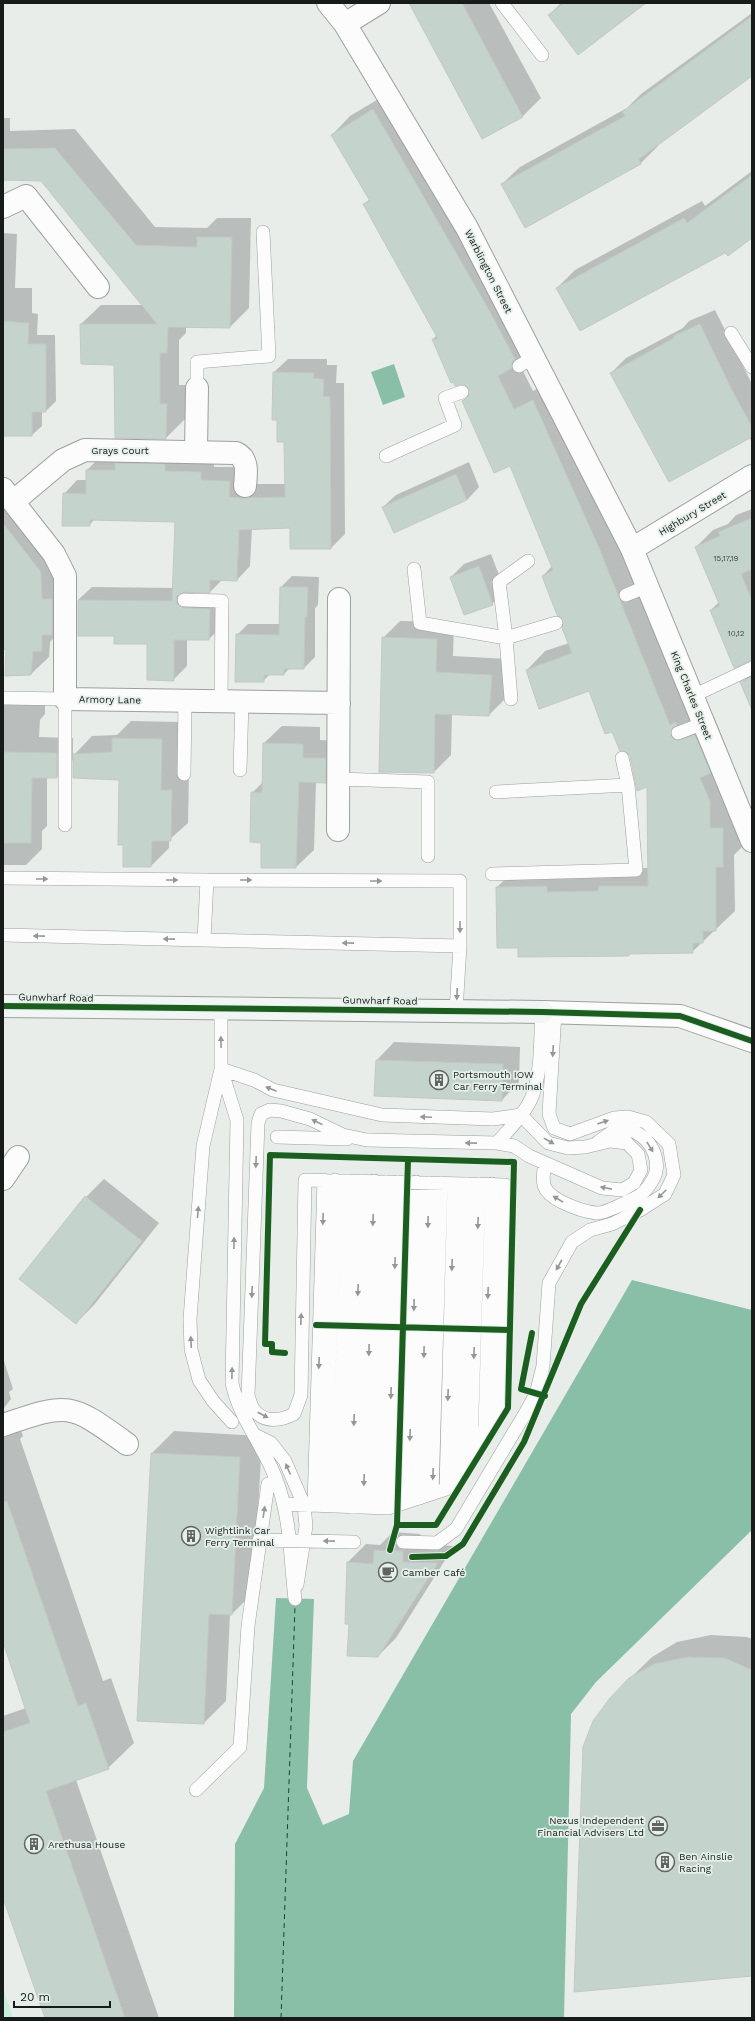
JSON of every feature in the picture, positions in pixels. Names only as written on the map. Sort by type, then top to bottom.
[{"type":"street","name":"Warblington Street","points":[[328,3],[345,24],[467,228],[526,362],[632,549]]},
{"type":"street","points":[[345,24],[378,3]]},
{"type":"street","points":[[3,207],[26,196],[98,287]]},
{"type":"street","points":[[196,451],[197,388]]},
{"type":"street","name":"Grays Court","points":[[8,495],[63,460],[85,450],[231,452],[240,455],[245,464],[245,486]]},
{"type":"street","name":"Highbury Street","points":[[632,549],[752,476]]},
{"type":"street","name":"Armory Lane","points":[[8,495],[54,554],[65,576],[65,699],[339,703]]},
{"type":"street","name":"King Charles Street","points":[[632,549],[752,841]]},
{"type":"street","points":[[338,830],[339,599]]},
{"type":"street","name":"Gunwharf Road","points":[[3,1006],[549,1012],[680,1016],[752,1041]]},
{"type":"street","points":[[3,1180],[18,1157]]},
{"type":"street","points":[[3,1426],[49,1410],[67,1409],[85,1414],[128,1444]]},
{"type":"lane","points":[[502,3],[542,55]]},
{"type":"lane","points":[[197,388],[197,362],[269,356],[263,232]]},
{"type":"lane","points":[[731,333],[752,367]]},
{"type":"lane","points":[[386,456],[455,425],[445,398],[462,392]]},
{"type":"lane","points":[[511,699],[506,638],[499,582],[528,561]]},
{"type":"lane","points":[[414,569],[420,623],[506,638],[556,623]]},
{"type":"lane","points":[[626,595],[648,586]]},
{"type":"lane","points":[[184,600],[222,601],[221,701]]},
{"type":"lane","points":[[692,696],[752,668]]},
{"type":"lane","points":[[3,698],[65,699],[65,825]]},
{"type":"lane","points":[[184,774],[185,700]]},
{"type":"lane","points":[[240,770],[242,701]]},
{"type":"lane","points":[[678,733],[704,723]]},
{"type":"lane","points":[[492,874],[636,870],[628,785],[622,758]]},
{"type":"lane","points":[[338,779],[428,782],[428,856]]},
{"type":"lane","points":[[496,792],[628,785]]},
{"type":"lane","points":[[3,878],[460,881],[460,946],[456,1011]]},
{"type":"lane","points":[[204,940],[206,880]]},
{"type":"lane","points":[[3,935],[460,946]]},
{"type":"lane","points":[[221,1009],[221,1069],[204,1146],[190,1319],[191,1349],[199,1380],[214,1402],[232,1422]]},
{"type":"lane","points":[[497,1143],[520,1115],[533,1095],[549,1012]]},
{"type":"lane","points":[[403,1542],[437,1543],[456,1529],[526,1412],[536,1394],[543,1366],[549,1283],[572,1242],[590,1230],[612,1224],[640,1210],[664,1194],[674,1175],[669,1144],[646,1122],[628,1117],[614,1118],[570,1134],[554,1128],[550,1114],[549,1012]]},
{"type":"lane","points":[[221,1069],[254,1080],[273,1090],[382,1115],[493,1119],[520,1115]]},
{"type":"lane","points":[[221,1069],[237,1120],[232,1383],[236,1400],[269,1460],[284,1504],[290,1540],[295,1599],[306,1526],[332,1506],[380,1182]]},
{"type":"lane","points":[[284,1504],[382,1508],[446,1490],[451,1485],[498,1406],[505,1185],[305,1180],[301,1396],[294,1414],[281,1420],[266,1418],[254,1410],[248,1396],[258,1123],[261,1114],[270,1110],[281,1111],[310,1119],[343,1135],[367,1140]]},
{"type":"lane","points":[[277,1137],[497,1143],[514,1146],[529,1156],[602,1188],[622,1190],[634,1183],[641,1170],[638,1154],[627,1143],[610,1141],[595,1145],[568,1148],[548,1143],[520,1115]]},
{"type":"lane","points":[[545,1163],[542,1177],[544,1189],[554,1198],[578,1210],[599,1214],[639,1196],[648,1187],[656,1172],[654,1152],[644,1136],[628,1130],[615,1131],[595,1145]]},
{"type":"lane","points":[[332,1506],[336,1180]]},
{"type":"lane","points":[[332,1506],[336,1180]]},
{"type":"lane","points":[[380,1182],[382,1508]]},
{"type":"lane","points":[[454,1183],[471,1450]]},
{"type":"lane","points":[[454,1183],[459,1472]]},
{"type":"lane","points":[[446,1490],[454,1183]]},
{"type":"lane","points":[[426,1496],[454,1183]]},
{"type":"lane","points":[[407,1502],[413,1327],[454,1183]]},
{"type":"lane","points":[[255,1435],[271,1443],[285,1461],[332,1506]]},
{"type":"lane","points":[[196,1790],[240,1747],[248,1626],[268,1484]]},
{"type":"lane","points":[[259,1540],[354,1542]]},
{"type":"shaded area","points":[[394,364],[405,397],[383,405],[371,372]]},
{"type":"shaded area","points":[[632,1280],[752,1310],[752,1530],[596,1682],[571,1714],[564,2018],[234,2018],[235,1844],[264,1788],[276,1598],[314,1599],[307,1788],[323,1825],[349,1814],[353,1761]]},
{"type":"shaded area","points":[[3,1988],[13,2018],[3,2018]]},
{"type":"building","points":[[409,3],[462,3],[523,117],[482,139]]},
{"type":"building","points":[[564,3],[646,3],[578,55],[548,15]]},
{"type":"building","points":[[752,16],[752,76],[639,159],[641,164],[525,228],[501,184],[625,116],[622,112]]},
{"type":"building","points":[[373,109],[489,310],[515,359],[512,362],[512,368],[498,376],[514,409],[533,400],[600,550],[670,725],[676,722],[677,725],[672,728],[671,736],[677,741],[695,735],[711,773],[700,778],[710,801],[710,828],[723,828],[723,867],[716,867],[716,931],[703,931],[703,943],[693,943],[693,953],[629,954],[629,956],[518,957],[518,948],[497,948],[496,887],[547,886],[547,892],[598,891],[599,886],[648,886],[647,787],[637,791],[630,756],[625,751],[620,751],[612,732],[605,734],[589,691],[539,709],[526,670],[572,653],[562,628],[564,620],[557,615],[542,576],[553,570],[510,466],[494,473],[462,401],[468,397],[469,389],[464,384],[455,386],[453,382],[451,383],[432,339],[438,339],[363,204],[370,201],[331,135]]},
{"type":"building","points":[[55,148],[136,245],[197,247],[197,237],[232,237],[230,328],[168,327],[167,353],[160,353],[160,404],[167,404],[166,439],[115,438],[114,365],[81,364],[80,324],[157,324],[41,181],[3,180],[3,149]]},
{"type":"building","points":[[752,175],[752,238],[728,256],[725,253],[580,331],[556,288],[684,218],[687,223]]},
{"type":"building","points":[[3,321],[29,323],[28,344],[46,344],[46,412],[32,412],[32,436],[3,436]]},
{"type":"building","points":[[700,324],[752,427],[752,437],[669,482],[610,373],[674,338],[673,336]]},
{"type":"building","points":[[273,372],[314,373],[313,378],[324,379],[323,396],[330,397],[331,549],[290,549],[290,528],[239,530],[237,581],[210,580],[210,593],[184,592],[177,596],[176,599],[177,604],[183,608],[210,609],[209,640],[174,640],[174,681],[147,680],[147,644],[114,644],[114,636],[78,636],[78,600],[172,601],[175,522],[90,520],[90,526],[62,526],[63,493],[86,494],[86,470],[115,470],[115,463],[165,464],[165,471],[201,472],[201,480],[230,481],[229,497],[285,497],[284,442],[277,442],[277,420],[272,420]]},
{"type":"building","points":[[456,474],[467,500],[394,533],[382,507]]},
{"type":"building","points":[[752,518],[752,569],[741,574],[752,600],[752,660],[734,668],[710,610],[720,606],[695,547],[720,536],[718,532]]},
{"type":"building","points":[[3,523],[41,572],[42,599],[52,599],[52,635],[42,635],[42,651],[33,652],[31,675],[5,676],[6,649],[3,650]]},
{"type":"building","points":[[479,566],[493,605],[464,615],[450,577]]},
{"type":"building","points":[[280,587],[308,587],[307,617],[305,617],[304,669],[284,669],[284,675],[264,675],[264,682],[235,682],[236,634],[279,635]]},
{"type":"building","points":[[382,637],[437,639],[436,672],[492,675],[489,716],[435,714],[434,773],[379,772]]},
{"type":"building","points":[[752,677],[752,710],[740,682]]},
{"type":"building","points":[[112,738],[162,739],[161,790],[172,790],[171,841],[152,841],[151,867],[123,867],[123,845],[118,845],[119,780],[73,778],[73,754],[112,752]]},
{"type":"building","points":[[263,743],[303,744],[303,758],[326,758],[326,783],[299,782],[296,868],[261,868],[261,843],[250,842],[251,792],[262,793]]},
{"type":"building","points":[[3,752],[57,753],[57,778],[32,778],[31,843],[3,843]]},
{"type":"building","name":"Portsmouth IOW Car Ferry Terminal","points":[[376,1060],[503,1064],[502,1101],[374,1096]]},
{"type":"building","points":[[85,1196],[142,1241],[76,1324],[19,1279]]},
{"type":"building","name":"Wightlink Car Ferry Terminal","points":[[151,1453],[240,1457],[232,1615],[209,1614],[204,1724],[137,1721]]},
{"type":"building","name":"Arethusa House","points":[[7,1501],[78,1706],[86,1703],[109,1769],[46,1791],[125,2018],[45,2018],[3,1898],[3,1732],[30,1723],[3,1642],[3,1502]]},
{"type":"building","points":[[374,1550],[403,1551],[403,1562],[438,1563],[378,1657],[347,1656],[349,1624],[345,1624],[347,1562],[373,1564]]},
{"type":"building","name":"Ben Ainslie Racing","points":[[688,1657],[725,1658],[752,1670],[752,1976],[574,1992],[583,1747],[593,1721],[610,1698],[629,1678],[654,1664]]},
{"type":"ferry route","points":[[281,2018],[295,1606]]},
{"type":"cycle path","points":[[3,1006],[542,1012],[680,1016],[752,1041]]},
{"type":"cycle path","points":[[285,1353],[272,1352],[272,1344],[265,1344],[270,1155],[514,1162],[508,1408],[436,1525],[397,1525]]},
{"type":"cycle path","points":[[390,1550],[397,1525],[408,1159]]},
{"type":"cycle path","points":[[412,1557],[446,1556],[463,1544],[524,1442],[581,1304],[640,1210]]},
{"type":"cycle path","points":[[316,1325],[510,1330]]},
{"type":"cycle path","points":[[532,1333],[521,1389],[545,1396]]},
{"type":"place","name":"Portsmouth IOW Car Ferry Terminal","points":[[439,1080]]},
{"type":"place","name":"Wightlink Car Ferry Terminal","points":[[191,1536]]},
{"type":"place","name":"Camber Café","points":[[388,1572]]},
{"type":"place","name":"Nexus Independent Financial Advisers Ltd","points":[[658,1826]]},
{"type":"place","name":"Arethusa House","points":[[34,1844]]},
{"type":"place","name":"Ben Ainslie Racing","points":[[665,1862]]}]
